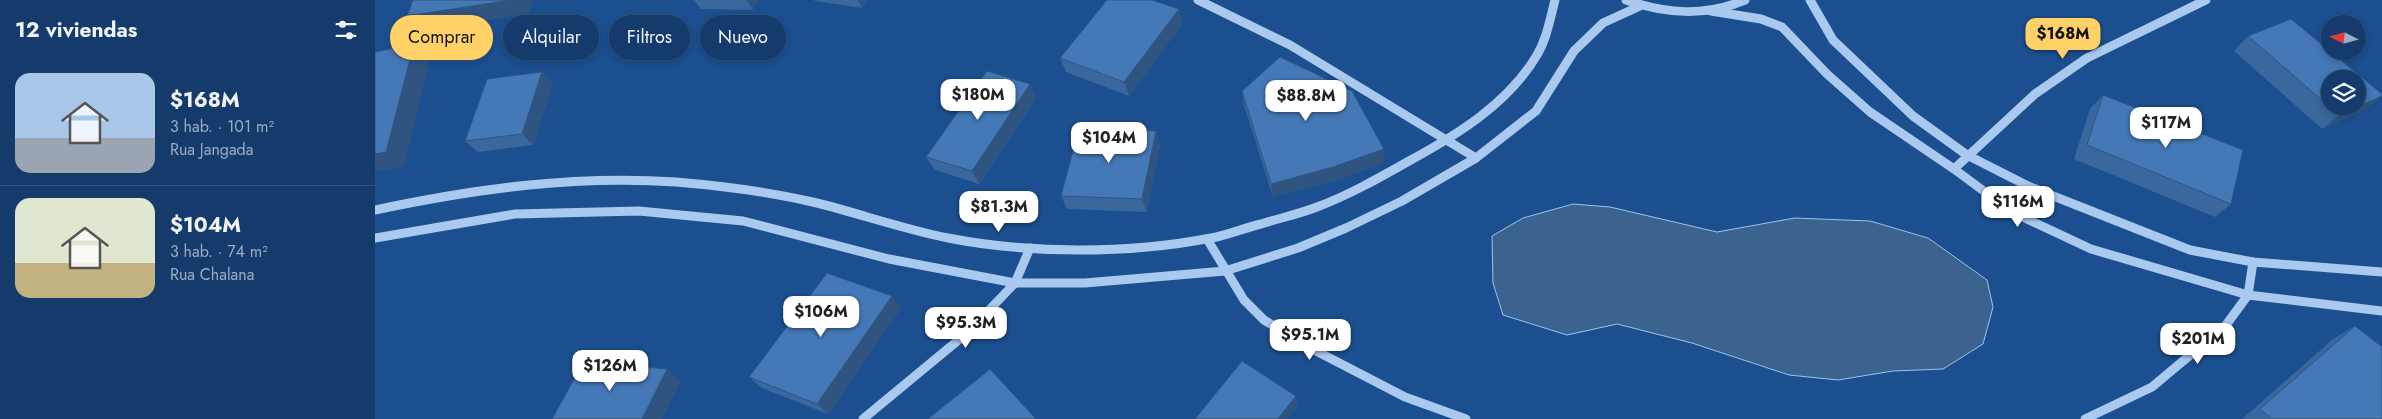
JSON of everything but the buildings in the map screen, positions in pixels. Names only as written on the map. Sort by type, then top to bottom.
[{"type":"street","points":[[1198,0],[1291,45],[1476,158]]},
{"type":"street","points":[[375,210],[429,198],[516,186],[604,180],[657,181],[755,190],[817,203],[914,230],[966,241],[1030,248],[1111,247],[1207,239],[1314,208],[1373,183],[1446,139],[1507,95],[1533,63],[1547,33],[1555,0]]},
{"type":"street","points":[[1626,0],[1640,6],[1676,12],[1711,11],[1761,19],[1782,27],[1827,74],[1870,112],[1954,169],[2012,212],[2091,249],[2248,295],[2382,311]]},
{"type":"street","points":[[1711,11],[1745,0]]},
{"type":"street","points":[[1810,0],[1833,40],[1861,69],[1913,116],[1967,155],[2028,186],[2190,250],[2253,262],[2382,272]]},
{"type":"street","points":[[1954,169],[2035,94],[2087,58],[2205,0]]},
{"type":"street","points":[[375,238],[515,214],[639,211],[743,221],[914,264],[1015,283],[1095,282],[1225,271],[1298,248],[1346,228],[1402,201],[1476,158],[1536,112],[1574,51],[1603,23],[1640,6]]},
{"type":"street","points":[[1207,239],[1244,300],[1265,320],[1320,353],[1405,397],[1466,419]]},
{"type":"street","points":[[863,419],[967,333],[1015,283],[1030,248]]},
{"type":"street","points":[[2085,419],[2152,387],[2226,325],[2248,295],[2253,262]]},
{"type":"water","points":[[1573,204],[1610,207],[1717,232],[1795,218],[1870,221],[1928,238],[1987,280],[1993,307],[1983,344],[1943,369],[1893,371],[1838,380],[1789,375],[1692,343],[1617,324],[1567,335],[1503,315],[1493,283],[1492,236],[1523,218]]}]
